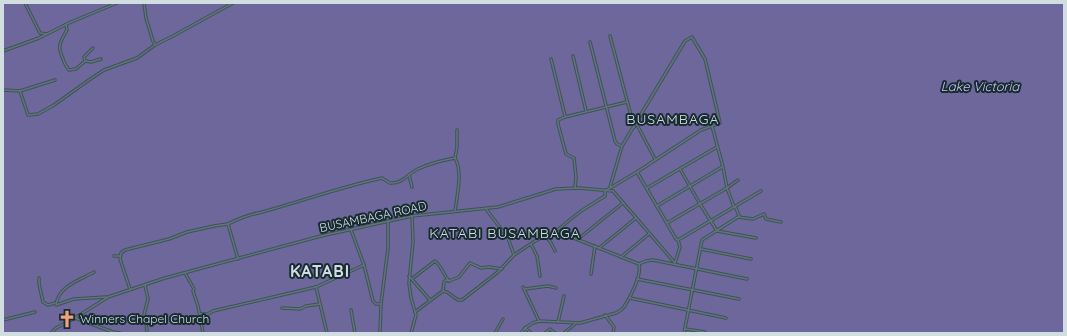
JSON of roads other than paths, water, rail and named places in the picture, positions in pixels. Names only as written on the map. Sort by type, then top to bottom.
[{"type":"street","points":[[25,3],[40,33],[46,34]]},
{"type":"street","points":[[3,51],[117,3]]},
{"type":"street","points":[[144,3],[146,18],[155,45]]},
{"type":"street","points":[[20,91],[28,115],[38,114],[109,68],[136,58],[155,45],[233,3]]},
{"type":"street","points":[[66,25],[67,30],[60,42],[59,50],[66,67],[69,70],[76,69],[85,61],[84,57],[93,48]]},
{"type":"street","points":[[610,36],[634,127]]},
{"type":"street","points":[[415,312],[443,292],[447,292],[458,300],[462,300],[502,269],[514,255],[556,231],[581,211],[604,196],[605,191],[637,172],[701,130],[719,124],[720,122],[705,59],[692,37],[685,41],[622,146],[610,188]]},
{"type":"street","points":[[590,42],[616,143],[622,146]]},
{"type":"street","points":[[572,56],[586,111]]},
{"type":"street","points":[[85,61],[91,62],[100,59]]},
{"type":"street","points":[[551,59],[565,117]]},
{"type":"street","points":[[3,90],[20,91],[55,80]]},
{"type":"street","points":[[575,188],[576,180],[574,158],[566,154],[558,120],[586,111],[627,102]]},
{"type":"street","points":[[636,124],[656,159]]},
{"type":"street","points":[[712,126],[727,188],[739,216],[738,218]]},
{"type":"street","points":[[455,211],[460,180],[457,161],[455,158],[458,130]]},
{"type":"street","points":[[647,188],[718,147]]},
{"type":"street","points":[[120,256],[121,253],[130,248],[169,239],[187,232],[228,224],[250,214],[287,206],[361,182],[382,178],[390,183],[397,183],[403,181],[409,175],[424,167],[455,158]]},
{"type":"street","points":[[657,206],[723,167]]},
{"type":"street","points":[[680,169],[717,231],[756,238]]},
{"type":"street","points":[[637,172],[678,240],[680,247],[675,263]]},
{"type":"street","points":[[409,175],[412,187]]},
{"type":"street","points":[[667,224],[738,180]]},
{"type":"street","name":"BUSAMBAGA ROAD","points":[[52,333],[56,328],[76,318],[108,296],[321,236],[412,216],[498,207],[549,191],[575,188],[605,191]]},
{"type":"street","points":[[605,191],[613,191],[675,263]]},
{"type":"street","points":[[678,240],[761,191]]},
{"type":"street","points":[[578,239],[623,202]]},
{"type":"street","points":[[486,208],[508,238],[514,255]]},
{"type":"street","points":[[684,333],[702,239],[738,218],[753,219],[764,214],[766,219],[781,222]]},
{"type":"street","points":[[411,333],[415,319],[409,276],[413,242],[412,216]]},
{"type":"street","points":[[599,248],[636,218]]},
{"type":"street","points":[[380,333],[381,304],[388,248],[388,221]]},
{"type":"street","points":[[228,224],[238,259]]},
{"type":"street","points":[[351,230],[364,265],[373,301],[376,304],[381,304]]},
{"type":"street","points":[[556,231],[639,264],[649,260],[675,263],[747,279]]},
{"type":"street","points":[[621,257],[649,234]]},
{"type":"street","points":[[546,236],[555,251]]},
{"type":"street","points":[[531,244],[537,256],[540,276]]},
{"type":"street","points":[[591,274],[595,246]]},
{"type":"street","points":[[700,249],[751,259]]},
{"type":"street","points":[[114,256],[120,256]]},
{"type":"street","points":[[120,256],[130,289]]},
{"type":"street","points":[[413,278],[435,261],[443,269],[445,276],[449,281]]},
{"type":"street","points":[[443,292],[444,282],[446,280],[449,281],[459,277],[470,263],[481,268],[488,267],[502,269]]},
{"type":"street","points":[[521,333],[533,322],[576,323],[622,310],[630,298],[640,269],[639,264]]},
{"type":"street","points":[[200,314],[208,314],[212,311],[316,287],[364,265]]},
{"type":"street","points":[[55,303],[61,292],[67,286],[94,272]]},
{"type":"street","points":[[186,273],[194,289],[193,291],[200,314],[203,333]]},
{"type":"street","points":[[409,276],[413,278],[430,300]]},
{"type":"street","points":[[39,278],[43,302],[48,305],[55,303],[57,305],[74,299],[108,296]]},
{"type":"street","points":[[637,279],[739,299]]},
{"type":"street","points":[[145,285],[148,299],[144,315],[147,333]]},
{"type":"street","points":[[539,321],[524,288],[548,286],[556,288]]},
{"type":"street","points":[[316,287],[327,333]]},
{"type":"street","points":[[557,322],[564,296]]},
{"type":"street","points":[[630,298],[726,318]]},
{"type":"street","points":[[282,308],[300,309],[306,306],[320,304]]},
{"type":"street","points":[[351,310],[355,333]]},
{"type":"street","points":[[3,320],[35,312]]},
{"type":"street","points":[[605,315],[614,328],[613,333]]},
{"type":"street","points":[[76,318],[113,333],[120,333]]},
{"type":"street","points":[[495,333],[503,320]]},
{"type":"street","points":[[564,333],[576,323]]},
{"type":"street","points":[[525,328],[531,333]]},
{"type":"street","points":[[545,333],[550,329],[555,333]]},
{"type":"street","points":[[685,329],[705,332]]},
{"type":"water","name":"Lake Victoria","points":[[3,3],[1064,3],[1064,333],[3,333]]},
{"type":"place","name":"Winners Chapel Church","points":[[67,319]]},
{"type":"district","name":"BUSAMBAGA","points":[[673,119]]},
{"type":"district","name":"KATABI BUSAMBAGA","points":[[505,233]]},
{"type":"district","name":"KATABI","points":[[320,271]]}]
